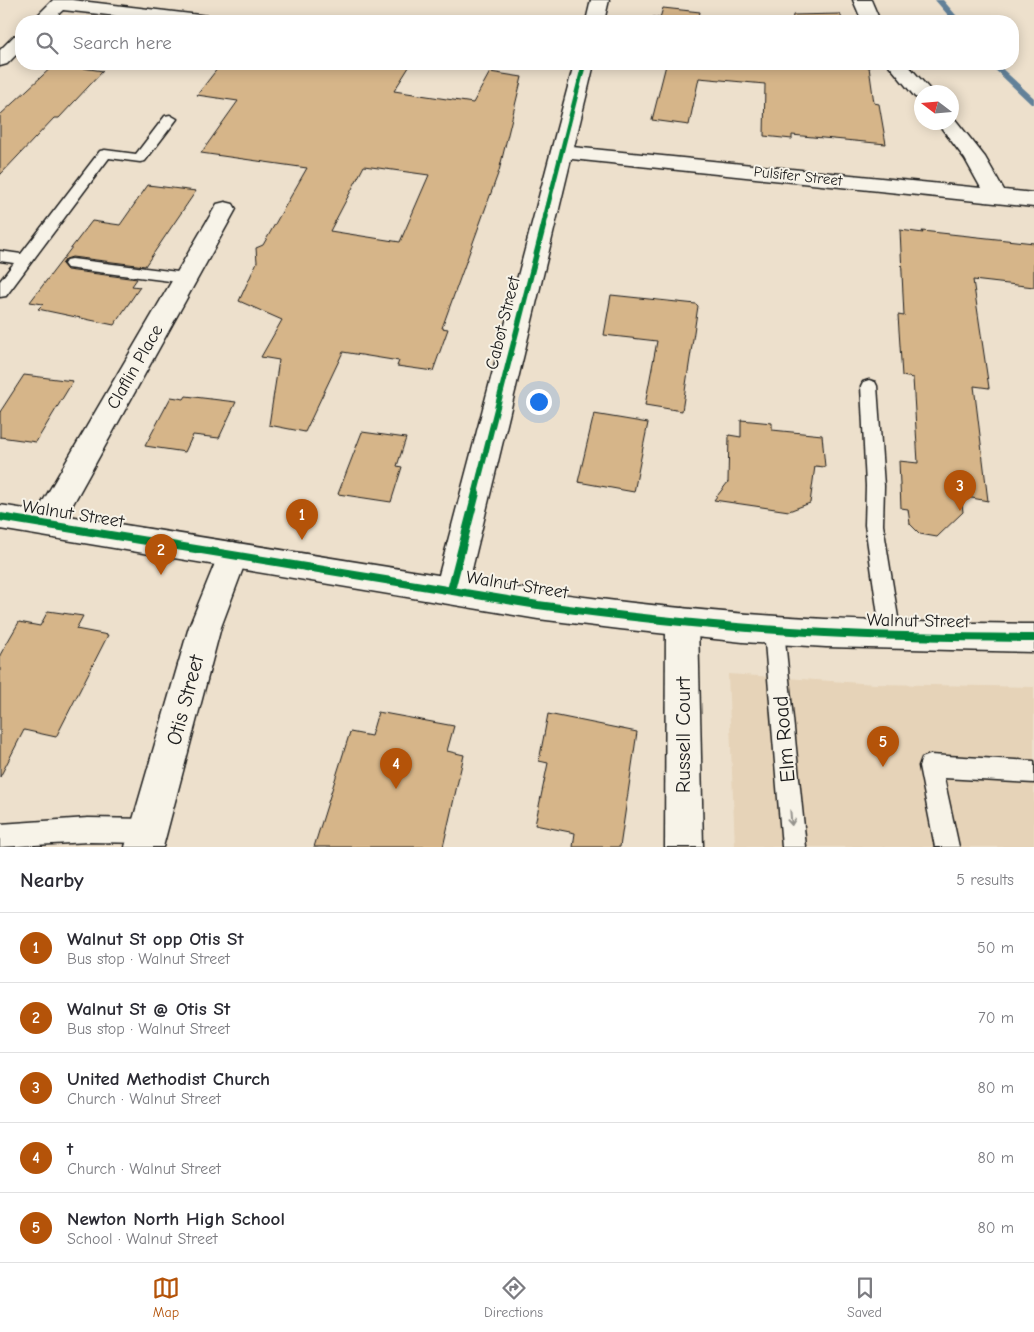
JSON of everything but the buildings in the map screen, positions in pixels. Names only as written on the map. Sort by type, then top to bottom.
[{"type":"street","points":[[596,15],[600,0]]},
{"type":"street","points":[[862,0],[868,15]]},
{"type":"street","points":[[47,15],[61,2],[162,15]]},
{"type":"street","points":[[0,60],[15,46]]},
{"type":"street","name":"Cabot Street","points":[[450,590],[562,152],[580,70]]},
{"type":"street","points":[[902,70],[915,85]]},
{"type":"street","points":[[952,130],[979,163],[988,179],[994,196]]},
{"type":"street","name":"Pulsifer Street","points":[[562,152],[1034,200]]},
{"type":"street","name":"Claflin Place","points":[[46,524],[225,209]]},
{"type":"street","name":"Walnut Street","points":[[0,517],[547,606],[682,622],[774,630],[891,636],[1034,638]]},
{"type":"street","name":"Otis Street","points":[[147,839],[205,627],[233,555]]},
{"type":"street","name":"Russell Court","points":[[682,622],[684,847]]},
{"type":"lane","points":[[0,292],[105,154],[140,158],[170,119]]},
{"type":"lane","points":[[0,256],[25,260]]},
{"type":"lane","points":[[72,264],[186,278]]},
{"type":"lane","points":[[869,386],[874,524],[891,636]]},
{"type":"lane","name":"Elm Road","points":[[774,630],[794,847]]},
{"type":"lane","points":[[947,847],[930,766],[1034,772]]},
{"type":"lane","points":[[0,836],[88,830],[147,839]]},
{"type":"shaded area","points":[[728,674],[876,684],[1034,687],[1034,847],[735,847]]},
{"type":"waterway","points":[[939,0],[952,15]]},
{"type":"waterway","points":[[999,70],[1034,102]]},
{"type":"cycle path","points":[[451,590],[582,70]]},
{"type":"cycle path","points":[[0,517],[538,605],[620,615],[743,628],[826,633],[1034,638]]},
{"type":"place","name":"United Methodist Church","points":[[960,511]]},
{"type":"place","name":"Walnut St opp Otis St","points":[[302,540]]},
{"type":"place","name":"Walnut St @ Otis St","points":[[161,575]]},
{"type":"place","name":"Newton North High School","points":[[883,767]]},
{"type":"place","name":"t","points":[[396,789]]}]
